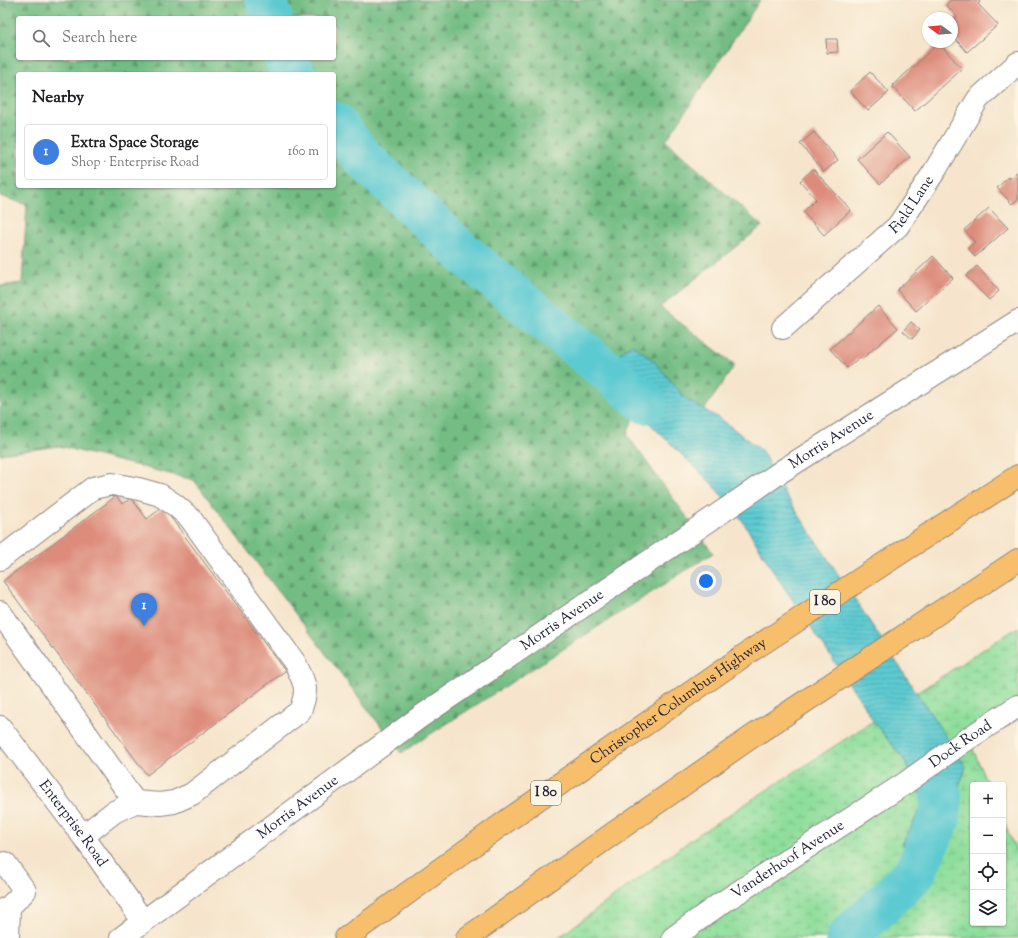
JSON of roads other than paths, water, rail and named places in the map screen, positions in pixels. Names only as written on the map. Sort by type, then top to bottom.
[{"type":"highway","name":"Christopher Columbus Highway","points":[[346,938],[508,820],[749,652],[1018,476]]},
{"type":"highway","points":[[467,938],[617,830],[750,738],[1018,560]]},
{"type":"street","name":"Field Lane","points":[[783,328],[898,226],[934,172],[978,99],[1018,63]]},
{"type":"street","name":"Morris Avenue","points":[[121,938],[420,717],[782,471],[1018,321]]},
{"type":"street","points":[[0,559],[93,488],[112,484],[139,489],[160,496],[175,505],[190,518],[295,663],[304,682],[306,697],[300,711],[192,794],[174,802],[160,804],[135,802],[114,812],[83,836]]},
{"type":"street","points":[[0,612],[135,802]]},
{"type":"street","name":"Dock Road","points":[[904,784],[963,742],[1018,706]]},
{"type":"street","name":"Enterprise Road","points":[[0,727],[83,836],[144,921]]},
{"type":"street","name":"Vanderhoof Avenue","points":[[673,938],[717,906],[904,784]]},
{"type":"street","points":[[5,864],[25,890],[5,909],[8,938]]},
{"type":"water","points":[[632,344],[655,362],[686,399],[722,420],[762,451],[785,494],[966,767],[951,810],[930,854],[902,844],[924,803],[906,762],[873,721],[779,580],[742,520],[712,484],[596,371]]},
{"type":"waterway","points":[[266,0],[271,16]]},
{"type":"waterway","points":[[286,60],[293,72]]},
{"type":"waterway","points":[[336,124],[363,158],[464,254],[646,403]]},
{"type":"waterway","points":[[847,938],[914,874],[940,818],[941,797]]},
{"type":"place","name":"Extra Space Storage","points":[[144,626]]}]
